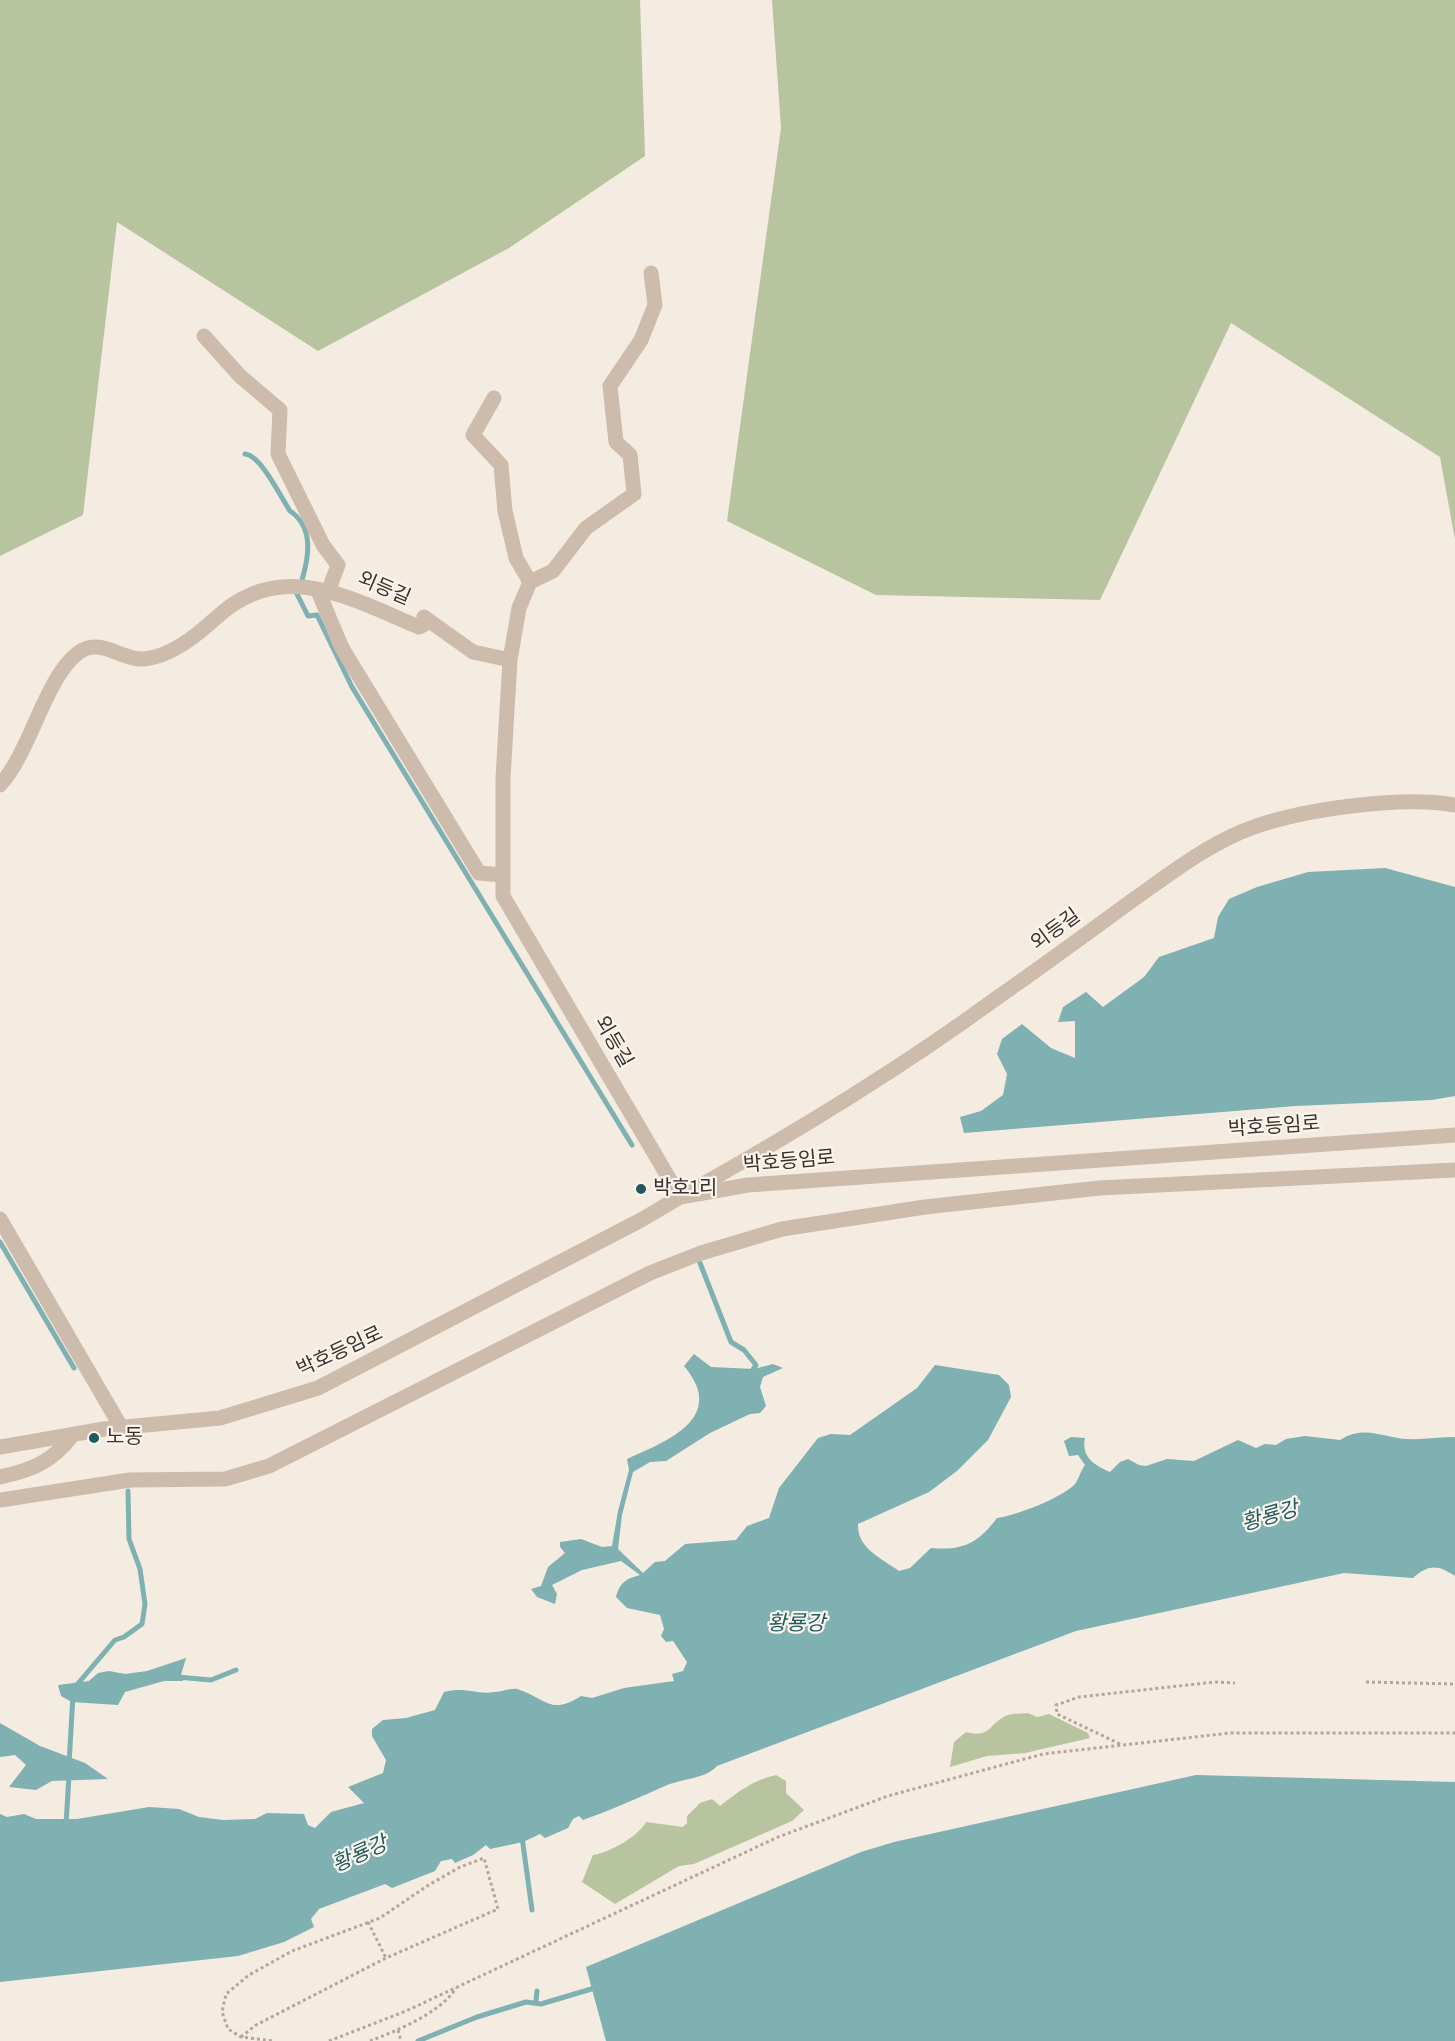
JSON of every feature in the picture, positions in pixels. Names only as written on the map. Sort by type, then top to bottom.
[{"type":"street","points":[[510,660],[519,608],[531,582],[553,570],[586,528],[634,494],[630,454],[616,442],[610,386],[641,340],[655,305],[651,273]]},
{"type":"street","points":[[204,336],[240,376],[280,410],[278,454],[323,545],[338,565],[323,591],[342,648],[479,873],[502,875]]},
{"type":"street","points":[[494,398],[473,435],[501,465],[505,511],[516,558],[531,582]]},
{"type":"street","name":"외등길","points":[[0,785],[12,773],[51,690],[78,652],[90,647],[105,648],[142,659],[174,649],[198,634],[223,611],[261,589],[291,586],[346,594],[419,627],[425,624],[424,617],[473,652],[510,660],[503,778],[503,896],[680,1197],[801,1129],[975,1014],[1189,860],[1242,832],[1291,818],[1337,809],[1432,801],[1455,805]]},
{"type":"street","name":"박호등임로","points":[[0,1447],[121,1427],[220,1418],[318,1388],[620,1231],[680,1197],[748,1185],[1455,1136]]},
{"type":"street","points":[[0,1500],[130,1480],[225,1479],[268,1467],[650,1273],[701,1253],[782,1229],[869,1214],[1100,1188],[1455,1170]]},
{"type":"street","points":[[0,1219],[121,1427]]},
{"type":"street","points":[[0,1477],[26,1471],[58,1454],[72,1436]]},
{"type":"path","points":[[1122,1745],[1057,1714],[1056,1705],[1079,1698],[1215,1682],[1235,1683]]},
{"type":"path","points":[[1366,1683],[1455,1684]]},
{"type":"path","points":[[329,2041],[457,1986],[778,1837],[888,1796],[1043,1754],[1230,1733],[1455,1733]]},
{"type":"path","points":[[241,2037],[256,2025],[386,1958],[498,1909],[484,1858],[460,1867],[380,1918],[292,1951],[249,1975],[226,1994],[222,2012],[228,2029],[241,2037],[274,2041]]},
{"type":"path","points":[[368,1922],[386,1958]]},
{"type":"path","points":[[370,2041],[398,2030],[449,1999],[457,1986]]},
{"type":"path","points":[[398,2030],[401,2041]]},
{"type":"green space","points":[[0,0],[640,0],[645,156],[509,248],[318,351],[117,222],[83,515],[0,556]]},
{"type":"green space","points":[[772,0],[1455,0],[1455,540],[1440,457],[1231,323],[1100,600],[876,595],[727,521],[781,128]]},
{"type":"green space","points":[[1028,1713],[1037,1717],[1049,1714],[1088,1733],[1090,1738],[1025,1753],[987,1756],[950,1767],[954,1742],[966,1732],[974,1734],[985,1732],[1008,1715]]},
{"type":"green space","points":[[776,1775],[786,1781],[786,1793],[804,1810],[792,1821],[694,1864],[679,1866],[615,1904],[582,1882],[593,1855],[623,1843],[637,1833],[646,1822],[683,1827],[687,1823],[687,1816],[700,1803],[712,1799],[720,1806],[753,1783]]},
{"type":"water","points":[[1385,868],[1455,887],[1455,1096],[1432,1100],[1296,1106],[964,1133],[960,1117],[981,1111],[1003,1095],[1007,1074],[997,1054],[1002,1039],[1022,1024],[1051,1048],[1075,1058],[1075,1021],[1058,1022],[1063,1007],[1086,992],[1103,1007],[1144,977],[1159,957],[1214,938],[1218,917],[1229,899],[1257,887],[1308,872]]},
{"type":"water","name":"황룡강","points":[[694,1354],[711,1367],[754,1369],[773,1364],[783,1368],[763,1377],[760,1387],[766,1406],[760,1413],[750,1414],[710,1433],[666,1461],[650,1462],[633,1472],[622,1515],[618,1549],[643,1573],[655,1562],[665,1561],[685,1544],[736,1540],[747,1526],[769,1518],[779,1488],[818,1438],[831,1434],[850,1435],[917,1388],[935,1365],[999,1375],[1009,1385],[1011,1397],[988,1440],[957,1471],[929,1492],[858,1524],[861,1540],[871,1552],[899,1571],[910,1568],[931,1548],[952,1548],[969,1544],[983,1534],[997,1518],[1037,1506],[1068,1490],[1076,1483],[1085,1465],[1078,1455],[1069,1456],[1064,1441],[1071,1437],[1085,1438],[1084,1445],[1087,1455],[1110,1472],[1120,1462],[1128,1459],[1146,1466],[1167,1459],[1194,1461],[1238,1440],[1256,1448],[1265,1444],[1276,1445],[1286,1439],[1305,1436],[1340,1440],[1349,1435],[1365,1432],[1408,1439],[1455,1437],[1455,1576],[1439,1568],[1424,1570],[1413,1578],[1344,1573],[1076,1631],[717,1766],[706,1774],[672,1783],[583,1820],[579,1816],[573,1819],[568,1828],[545,1838],[540,1834],[523,1842],[490,1849],[486,1845],[473,1855],[455,1863],[452,1859],[441,1861],[435,1871],[392,1888],[385,1884],[319,1909],[311,1919],[314,1927],[284,1942],[238,1956],[0,1982],[0,1814],[7,1817],[24,1814],[36,1819],[77,1819],[149,1807],[179,1809],[199,1817],[223,1820],[255,1819],[267,1813],[304,1814],[308,1825],[315,1828],[331,1812],[364,1803],[348,1787],[383,1773],[386,1760],[372,1736],[372,1729],[383,1720],[406,1718],[435,1710],[444,1692],[458,1690],[488,1693],[517,1689],[548,1703],[562,1705],[581,1696],[592,1698],[624,1688],[674,1681],[672,1674],[683,1671],[687,1662],[673,1641],[666,1642],[661,1636],[664,1629],[660,1615],[627,1608],[616,1597],[624,1582],[640,1575],[621,1561],[582,1570],[552,1585],[557,1594],[555,1604],[537,1597],[531,1589],[541,1586],[548,1567],[565,1553],[560,1547],[560,1542],[581,1539],[602,1547],[612,1546],[629,1470],[627,1459],[674,1435],[696,1414],[699,1400],[696,1384],[684,1366]]},
{"type":"water","points":[[186,1658],[181,1675],[183,1681],[164,1681],[125,1692],[118,1705],[72,1702],[61,1696],[58,1685],[89,1681],[98,1673],[109,1671],[125,1674],[147,1671]]},
{"type":"water","points":[[0,1723],[40,1746],[85,1763],[108,1779],[52,1781],[36,1790],[9,1787],[26,1765],[15,1755],[0,1757]]},
{"type":"water","points":[[1196,1775],[1455,1782],[1455,2041],[606,2041],[586,1967],[861,1852],[894,1842]]},
{"type":"waterway","points":[[245,454],[251,456],[264,469],[290,511],[303,525],[308,542],[308,552],[302,580]]},
{"type":"waterway","points":[[296,592],[308,616],[317,615],[352,687],[632,1145]]},
{"type":"waterway","points":[[0,1242],[74,1368]]},
{"type":"waterway","points":[[700,1263],[731,1342],[744,1350],[756,1365],[750,1374]]},
{"type":"waterway","points":[[75,1687],[115,1640],[124,1637],[142,1624],[145,1604],[140,1569],[129,1539],[128,1491]]},
{"type":"waterway","points":[[177,1677],[211,1680],[236,1670]]},
{"type":"waterway","points":[[69,1764],[73,1695]]},
{"type":"waterway","points":[[66,1824],[69,1776]]},
{"type":"waterway","points":[[522,1837],[532,1910]]},
{"type":"waterway","points":[[418,2041],[477,2017],[526,2002],[541,2004],[598,1987]]},
{"type":"waterway","points":[[536,2001],[537,1991]]},
{"type":"place","name":"박호1리","points":[[641,1189]]},
{"type":"place","name":"노동","points":[[94,1438]]}]
